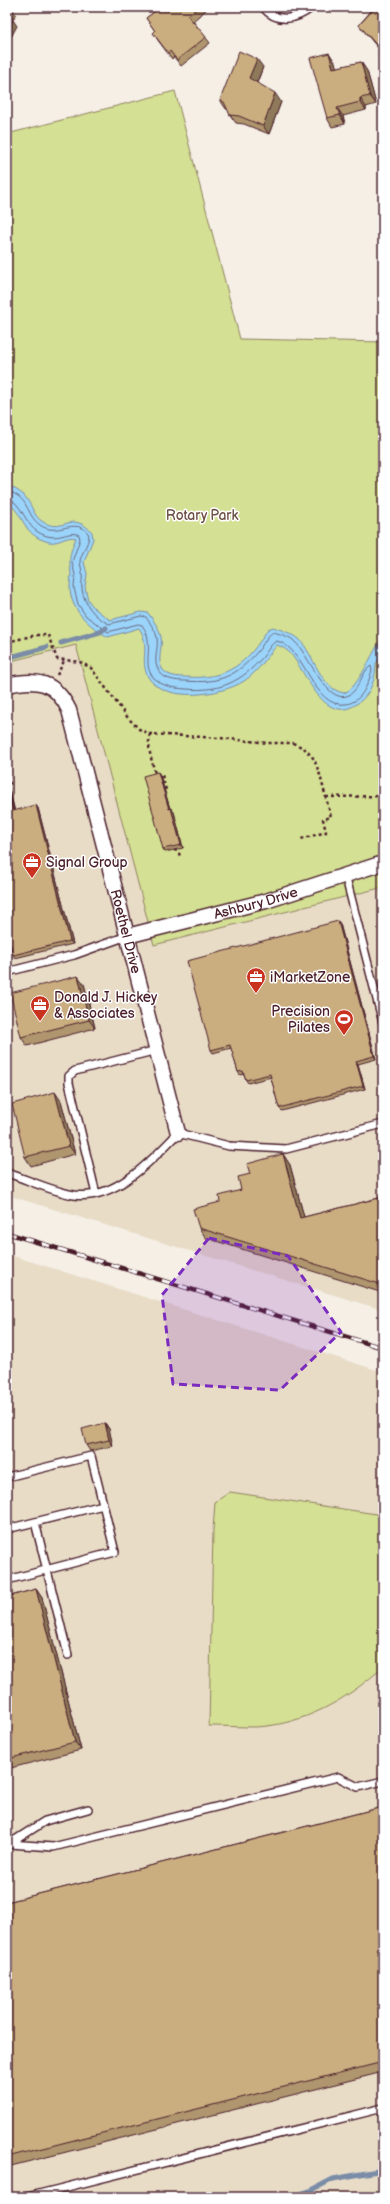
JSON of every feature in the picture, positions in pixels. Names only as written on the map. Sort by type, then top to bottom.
[{"type":"street","name":"Roethel Drive","points":[[7,685],[35,682],[51,686],[62,696],[69,710],[178,1133]]},
{"type":"street","name":"Ashbury Drive","points":[[128,936],[266,900],[383,863]]},
{"type":"lane","points":[[263,7],[273,16],[282,19],[302,15],[312,7]]},
{"type":"lane","points":[[345,874],[383,1023]]},
{"type":"lane","points":[[7,972],[74,955],[128,936]]},
{"type":"lane","points":[[96,1194],[69,1083],[69,1076],[75,1071],[157,1050]]},
{"type":"lane","points":[[7,1172],[67,1194],[84,1196],[109,1190],[144,1169],[178,1133],[228,1146],[286,1149],[383,1124]]},
{"type":"lane","points":[[7,1477],[91,1456],[115,1552],[7,1580]]},
{"type":"lane","points":[[7,1529],[103,1505]]},
{"type":"lane","points":[[35,1522],[68,1654]]},
{"type":"lane","points":[[8,1844],[53,1847],[338,1777],[358,1787],[383,1781]]},
{"type":"lane","points":[[8,1844],[45,1821],[88,1809]]},
{"type":"lane","points":[[27,2197],[383,2108]]},
{"type":"path","points":[[7,642],[36,635],[48,635],[57,659],[80,662],[91,668],[128,718],[139,729],[150,734],[220,738],[268,743],[293,743],[304,748],[314,760],[331,817],[323,819],[326,832],[302,839]]},
{"type":"path","points":[[150,734],[148,744],[155,774],[162,775],[166,790],[160,794]]},
{"type":"path","points":[[7,770],[11,787]]},
{"type":"path","points":[[326,797],[383,796]]},
{"type":"path","points":[[174,850],[178,850],[180,856]]},
{"type":"highlighted area","points":[[209,1238],[288,1256],[341,1332],[280,1390],[173,1384],[162,1295]]},
{"type":"shaded area","points":[[76,644],[154,945],[381,888],[383,898],[383,1310],[7,1195],[7,662]]},
{"type":"shaded area","points":[[7,1254],[383,1372],[383,2197],[7,2197]]},
{"type":"green space","name":"Rotary Park","points":[[175,91],[240,339],[383,342],[383,898],[380,888],[154,945],[76,645],[7,662],[7,134]]},
{"type":"green space","points":[[230,1492],[383,1515],[383,1667],[340,1700],[308,1716],[273,1725],[255,1727],[209,1726],[213,1530],[215,1502]]},
{"type":"water","points":[[7,486],[22,494],[27,499],[36,515],[45,523],[58,526],[73,522],[84,526],[92,532],[93,539],[84,562],[87,574],[85,587],[88,600],[94,608],[110,620],[141,612],[148,613],[156,625],[161,637],[160,662],[163,670],[167,674],[179,677],[200,677],[213,676],[224,672],[244,660],[252,652],[268,629],[273,627],[290,633],[299,639],[323,678],[336,690],[344,693],[350,690],[360,677],[383,637],[383,657],[376,663],[372,685],[363,699],[358,703],[346,709],[335,708],[326,703],[317,694],[290,653],[277,645],[258,669],[244,681],[235,686],[209,693],[180,694],[167,691],[156,685],[148,677],[144,665],[144,640],[139,628],[108,637],[94,628],[77,610],[73,603],[70,587],[70,556],[76,538],[73,537],[56,542],[49,542],[33,535],[28,530],[18,513],[7,502]]},
{"type":"building","points":[[7,7],[11,8],[7,17]]},
{"type":"building","points":[[161,7],[198,7],[188,16],[206,37],[177,60],[170,51],[168,53],[153,33],[155,31],[146,18]]},
{"type":"building","points":[[373,7],[383,7],[383,48],[381,50],[359,25],[372,11],[370,9]]},
{"type":"building","points":[[7,17],[13,20],[7,31]]},
{"type":"building","points":[[239,51],[257,59],[249,78],[275,93],[263,126],[239,116],[230,115],[224,102],[220,100]]},
{"type":"building","points":[[329,53],[333,68],[361,62],[370,96],[360,98],[360,102],[337,108],[340,115],[327,118],[310,58]]},
{"type":"building","points":[[158,772],[169,809],[171,808],[181,845],[163,849],[143,776]]},
{"type":"building","name":"Signal Group","points":[[7,786],[13,811],[36,805],[70,941],[13,955],[11,945],[7,946]]},
{"type":"building","points":[[338,921],[374,1056],[356,1061],[363,1086],[279,1108],[270,1074],[246,1080],[243,1071],[238,1072],[230,1045],[211,1050],[187,961]]},
{"type":"building","points":[[78,976],[89,1020],[21,1037],[10,993]]},
{"type":"building","points":[[55,1092],[69,1146],[25,1157],[12,1104]]},
{"type":"building","points":[[283,1154],[300,1218],[383,1197],[383,1285],[199,1228],[193,1209],[220,1202],[219,1196],[241,1190],[238,1177],[250,1174],[247,1164]]},
{"type":"building","points":[[105,1423],[109,1440],[86,1445],[82,1429]]},
{"type":"building","points":[[36,1589],[75,1742],[7,1759],[7,1597]]},
{"type":"building","points":[[383,1807],[383,2062],[7,2157],[7,1902]]},
{"type":"building","points":[[383,2192],[383,2197],[363,2197]]},
{"type":"waterway","points":[[61,643],[100,632],[106,628]]},
{"type":"waterway","points":[[7,658],[47,647]]},
{"type":"waterway","points":[[291,2197],[312,2190],[333,2179],[383,2170]]},
{"type":"railway","points":[[7,1233],[383,1348]]},
{"type":"place","name":"Signal Group","points":[[32,879]]},
{"type":"place","name":"iMarketZone","points":[[256,994]]},
{"type":"place","name":"Donald J. Hickey & Associates","points":[[40,1022]]},
{"type":"place","name":"Precision Pilates","points":[[344,1036]]}]
